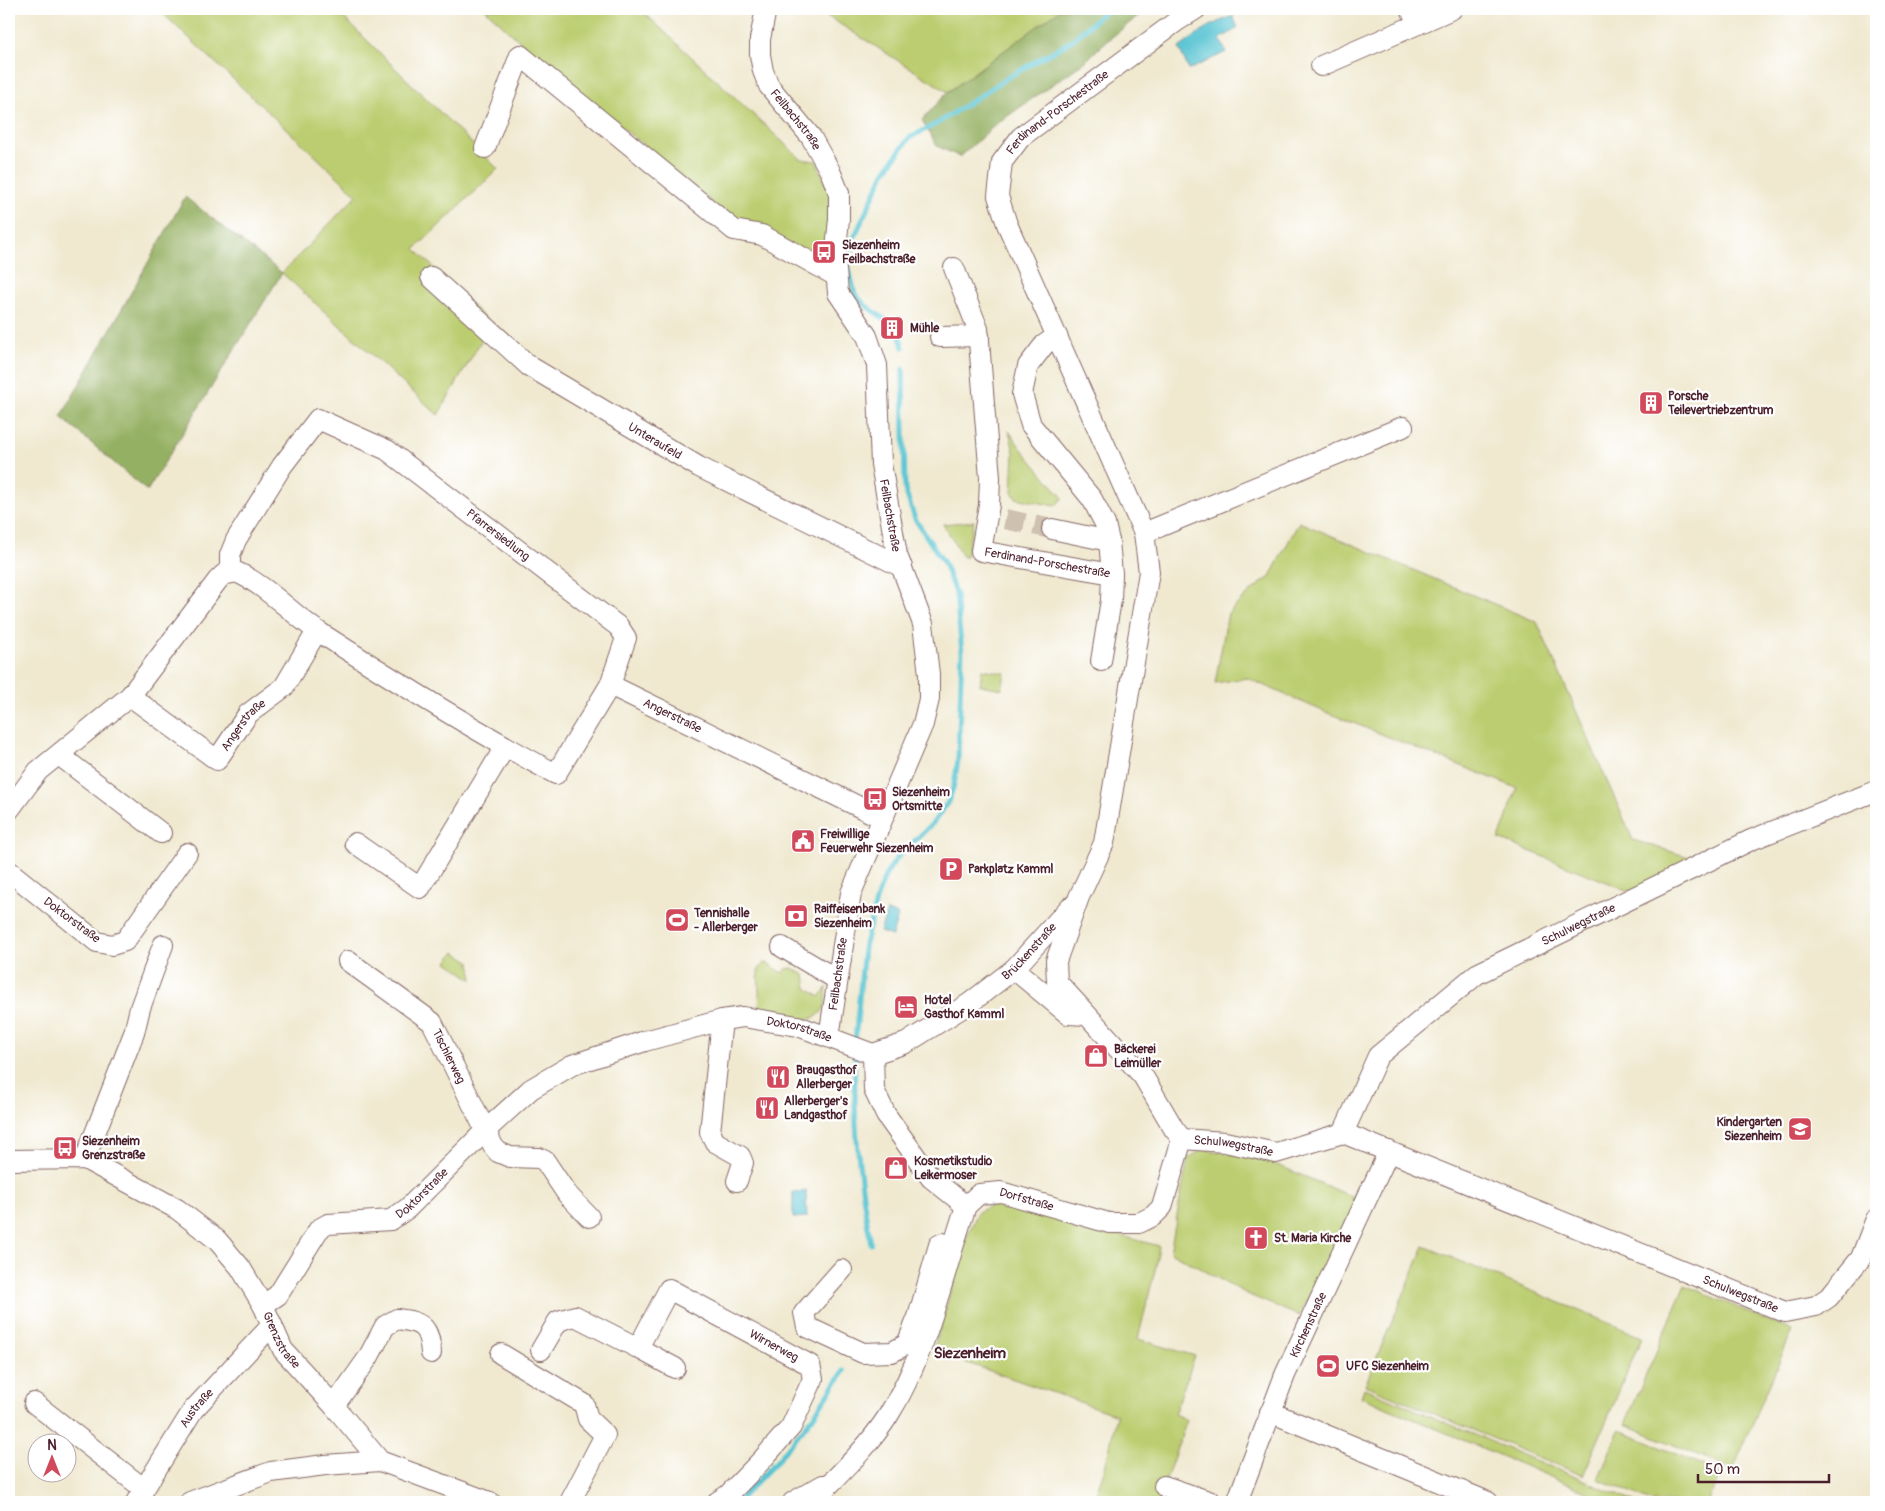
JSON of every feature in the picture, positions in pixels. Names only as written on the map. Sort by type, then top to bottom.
[{"type":"street","name":"Feilbachstraße","points":[[766,9],[760,39],[763,71],[769,86],[811,137],[830,171],[839,193],[839,219],[835,258],[838,293],[867,336],[877,365],[881,464],[897,555],[923,624],[929,674],[929,699],[922,724],[851,893],[837,977],[853,1047]]},
{"type":"street","name":"Ferdinand-Porschestraße","points":[[1079,897],[1104,843],[1149,572],[1144,533],[1007,224],[998,196],[1002,162],[1021,137],[1177,21],[1196,9]]},
{"type":"street","points":[[1321,66],[1415,16],[1452,9]]},
{"type":"street","points":[[485,148],[520,55],[734,230],[762,235],[836,276]]},
{"type":"street","points":[[940,337],[978,332],[954,268]]},
{"type":"street","name":"Unteraufeld","points":[[432,277],[529,366],[700,467],[902,568]]},
{"type":"street","name":"Ferdinand-Porschestraße","points":[[978,332],[990,478],[989,506],[981,551],[1112,574],[1109,541],[1105,524],[1092,499],[1032,425],[1022,394],[1028,366],[1044,345],[1057,336]]},
{"type":"street","name":"Pfarrersiedlung","points":[[230,572],[230,555],[236,540],[282,466],[323,412],[387,450],[619,626],[626,638],[610,685]]},
{"type":"street","points":[[1144,533],[1402,427]]},
{"type":"street","points":[[1052,529],[1109,541]]},
{"type":"street","points":[[9,810],[38,772],[130,696],[218,580],[230,572],[241,574],[317,631],[505,747],[556,774],[610,685]]},
{"type":"street","points":[[1102,662],[1112,600],[1112,574]]},
{"type":"street","name":"Angerstraße","points":[[130,696],[217,760],[248,714],[284,687],[317,631]]},
{"type":"street","name":"Angerstraße","points":[[610,685],[882,818]]},
{"type":"street","points":[[355,843],[420,888],[505,747]]},
{"type":"street","points":[[59,755],[161,833]]},
{"type":"street","name":"Schulwegstraße","points":[[1343,1133],[1378,1056],[1477,974],[1751,840],[1876,791]]},
{"type":"street","name":"Doktorstraße","points":[[9,870],[98,942],[112,945],[125,941],[188,853]]},
{"type":"street","points":[[1079,897],[1056,961],[1057,982],[1143,1076],[1174,1129],[1182,1139]]},
{"type":"street","name":"Brückenstraße","points":[[853,1047],[906,1043],[970,1002],[1014,969],[1079,897]]},
{"type":"street","points":[[85,1159],[134,1033],[140,1008],[163,945]]},
{"type":"street","points":[[782,947],[831,976],[837,977]]},
{"type":"street","name":"Tischlerweg","points":[[348,961],[432,1022],[486,1130]]},
{"type":"street","points":[[1014,969],[1068,1014],[1086,1015]]},
{"type":"street","name":"Doktorstraße","points":[[263,1305],[278,1295],[319,1229],[328,1224],[390,1220],[408,1208],[486,1130],[532,1089],[572,1065],[645,1041],[722,1020],[743,1017],[798,1026],[853,1047]]},
{"type":"street","points":[[722,1020],[710,1132],[715,1142],[740,1156],[743,1164],[737,1181]]},
{"type":"street","points":[[812,1502],[864,1449],[888,1416],[914,1365],[935,1311],[966,1206],[930,1178],[886,1115],[853,1047]]},
{"type":"street","points":[[486,1130],[493,1146],[503,1155],[517,1159],[539,1158],[545,1161],[567,1194],[589,1217]]},
{"type":"street","name":"Schulwegstraße","points":[[1182,1139],[1225,1142],[1276,1153],[1343,1133],[1785,1312],[1816,1306],[1829,1297],[1861,1258],[1876,1219]]},
{"type":"street","name":"Dorfstraße","points":[[966,1206],[979,1194],[1001,1192],[1109,1223],[1138,1223],[1153,1216],[1162,1207],[1182,1139]]},
{"type":"street","name":"Kirchenstraße","points":[[1237,1502],[1284,1375],[1389,1151]]},
{"type":"street","name":"Grenzstraße","points":[[9,1160],[85,1159],[177,1208],[217,1240],[240,1267],[263,1305],[283,1350],[334,1406],[380,1461],[490,1502]]},
{"type":"street","points":[[842,1270],[804,1313],[808,1327],[863,1353],[892,1352],[907,1344],[918,1317],[939,1245],[956,1236]]},
{"type":"street","name":"Wirnerweg","points":[[638,1348],[669,1290],[810,1364],[813,1379],[791,1427],[728,1496],[717,1502]]},
{"type":"street","points":[[541,1350],[558,1321],[575,1316],[674,1368]]},
{"type":"street","points":[[334,1406],[368,1358],[385,1326],[397,1318],[416,1322],[430,1336],[432,1353]]},
{"type":"street","name":"Austraße","points":[[140,1496],[193,1410],[272,1325]]},
{"type":"street","points":[[501,1354],[584,1404],[588,1419],[605,1435],[570,1502]]},
{"type":"street","points":[[34,1403],[140,1496]]},
{"type":"street","points":[[1270,1412],[1488,1502]]},
{"type":"street","points":[[190,1502],[271,1472],[325,1465],[380,1461]]},
{"type":"street","points":[[793,1502],[836,1478]]},
{"type":"street","points":[[713,1502],[724,1483]]},
{"type":"street","points":[[1164,1486],[1211,1502]]},
{"type":"green space","points":[[158,9],[335,9],[498,169],[415,249],[491,324],[438,415],[282,273],[357,195]]},
{"type":"green space","points":[[485,9],[640,9],[801,159],[816,161],[829,190],[829,239],[815,254],[738,224],[526,47]]},
{"type":"green space","points":[[816,9],[1061,9],[948,92]]},
{"type":"green space","points":[[1061,9],[1147,9],[1102,45],[1086,61],[995,125],[960,157],[937,146],[922,120],[948,92]]},
{"type":"green space","points":[[185,197],[282,273],[147,491],[61,417]]},
{"type":"green space","points":[[1009,431],[1063,498],[1055,506],[1016,498],[1012,492],[1014,452]]},
{"type":"green space","points":[[974,521],[966,557],[963,557],[943,524]]},
{"type":"green space","points":[[1299,522],[1537,622],[1633,840],[1692,858],[1647,898],[1499,839],[1517,788],[1318,709],[1247,678],[1215,683],[1228,613],[1256,587],[1269,578]]},
{"type":"green space","points":[[982,669],[1005,673],[1002,689],[980,685]]},
{"type":"green space","points":[[455,952],[470,961],[473,980],[447,962]]},
{"type":"green space","points":[[765,962],[783,973],[786,969],[792,968],[805,975],[807,988],[820,997],[827,987],[826,1002],[818,1016],[802,1020],[760,1012],[758,971]]},
{"type":"green space","points":[[1204,1149],[1268,1161],[1360,1200],[1299,1316],[1247,1294],[1170,1252],[1188,1158]]},
{"type":"green space","points":[[1004,1204],[1159,1246],[1138,1339],[1195,1356],[1174,1414],[1187,1420],[1158,1502],[1093,1502],[1105,1468],[1117,1415],[933,1351],[967,1236],[978,1212],[988,1207]]},
{"type":"green space","points":[[1424,1246],[1642,1337],[1583,1476],[1365,1385]]},
{"type":"green space","points":[[1685,1285],[1792,1331],[1733,1470],[1625,1424]]},
{"type":"green space","points":[[1364,1388],[1634,1502],[1610,1502],[1361,1397]]},
{"type":"green space","points":[[1619,1430],[1721,1473],[1708,1502],[1653,1502],[1598,1479]]},
{"type":"water","points":[[1233,16],[1238,28],[1220,39],[1226,52],[1189,70],[1179,48],[1209,26]]},
{"type":"water","points":[[887,911],[898,915],[892,936],[880,932]]},
{"type":"water","points":[[806,1191],[807,1217],[793,1218],[793,1192]]},
{"type":"waterway","points":[[903,347],[897,328],[865,305],[855,294],[848,265],[854,238],[884,173],[909,138],[938,123],[1007,78],[1071,41],[1108,9]]},
{"type":"waterway","points":[[855,1042],[864,948],[877,897],[885,876],[896,859],[933,823],[948,802],[954,785],[958,760],[962,652],[956,595],[944,563],[915,519],[905,489],[903,369]]},
{"type":"waterway","points":[[855,1053],[858,1149],[863,1197],[871,1244]]},
{"type":"waterway","points":[[737,1502],[776,1462],[812,1418],[844,1371]]},
{"type":"tunnel","points":[[1005,519],[1052,529]]},
{"type":"place","name":"Siezenheim Feilbachstraße","points":[[824,252]]},
{"type":"place","name":"Mühle","points":[[892,328]]},
{"type":"place","name":"Porsche Teilevertriebzentrum","points":[[1651,403]]},
{"type":"place","name":"Siezenheim Ortsmitte","points":[[875,799]]},
{"type":"place","name":"Freiwillige Feuerwehr Siezenheim","points":[[803,841]]},
{"type":"place","name":"Parkplatz Kamml","points":[[951,869]]},
{"type":"place","name":"Raiffeisenbank Siezenheim","points":[[796,916]]},
{"type":"place","name":"Tennishalle - Allerberger","points":[[677,920]]},
{"type":"place","name":"Hotel Gasthof Kamml","points":[[906,1007]]},
{"type":"place","name":"Bäckerei Leimüller","points":[[1096,1056]]},
{"type":"place","name":"Braugasthof Allerberger","points":[[778,1077]]},
{"type":"place","name":"Allerberger's Landgasthof","points":[[767,1108]]},
{"type":"place","name":"Kindergarten Siezenheim","points":[[1800,1129]]},
{"type":"place","name":"Siezenheim Grenzstraße","points":[[65,1148]]},
{"type":"place","name":"Kosmetikstudio Leikermoser","points":[[896,1168]]},
{"type":"place","name":"St. Maria Kirche","points":[[1256,1238]]},
{"type":"place","name":"UFC Siezenheim","points":[[1328,1366]]},
{"type":"district","name":"Siezenheim","points":[[970,1353]]}]
